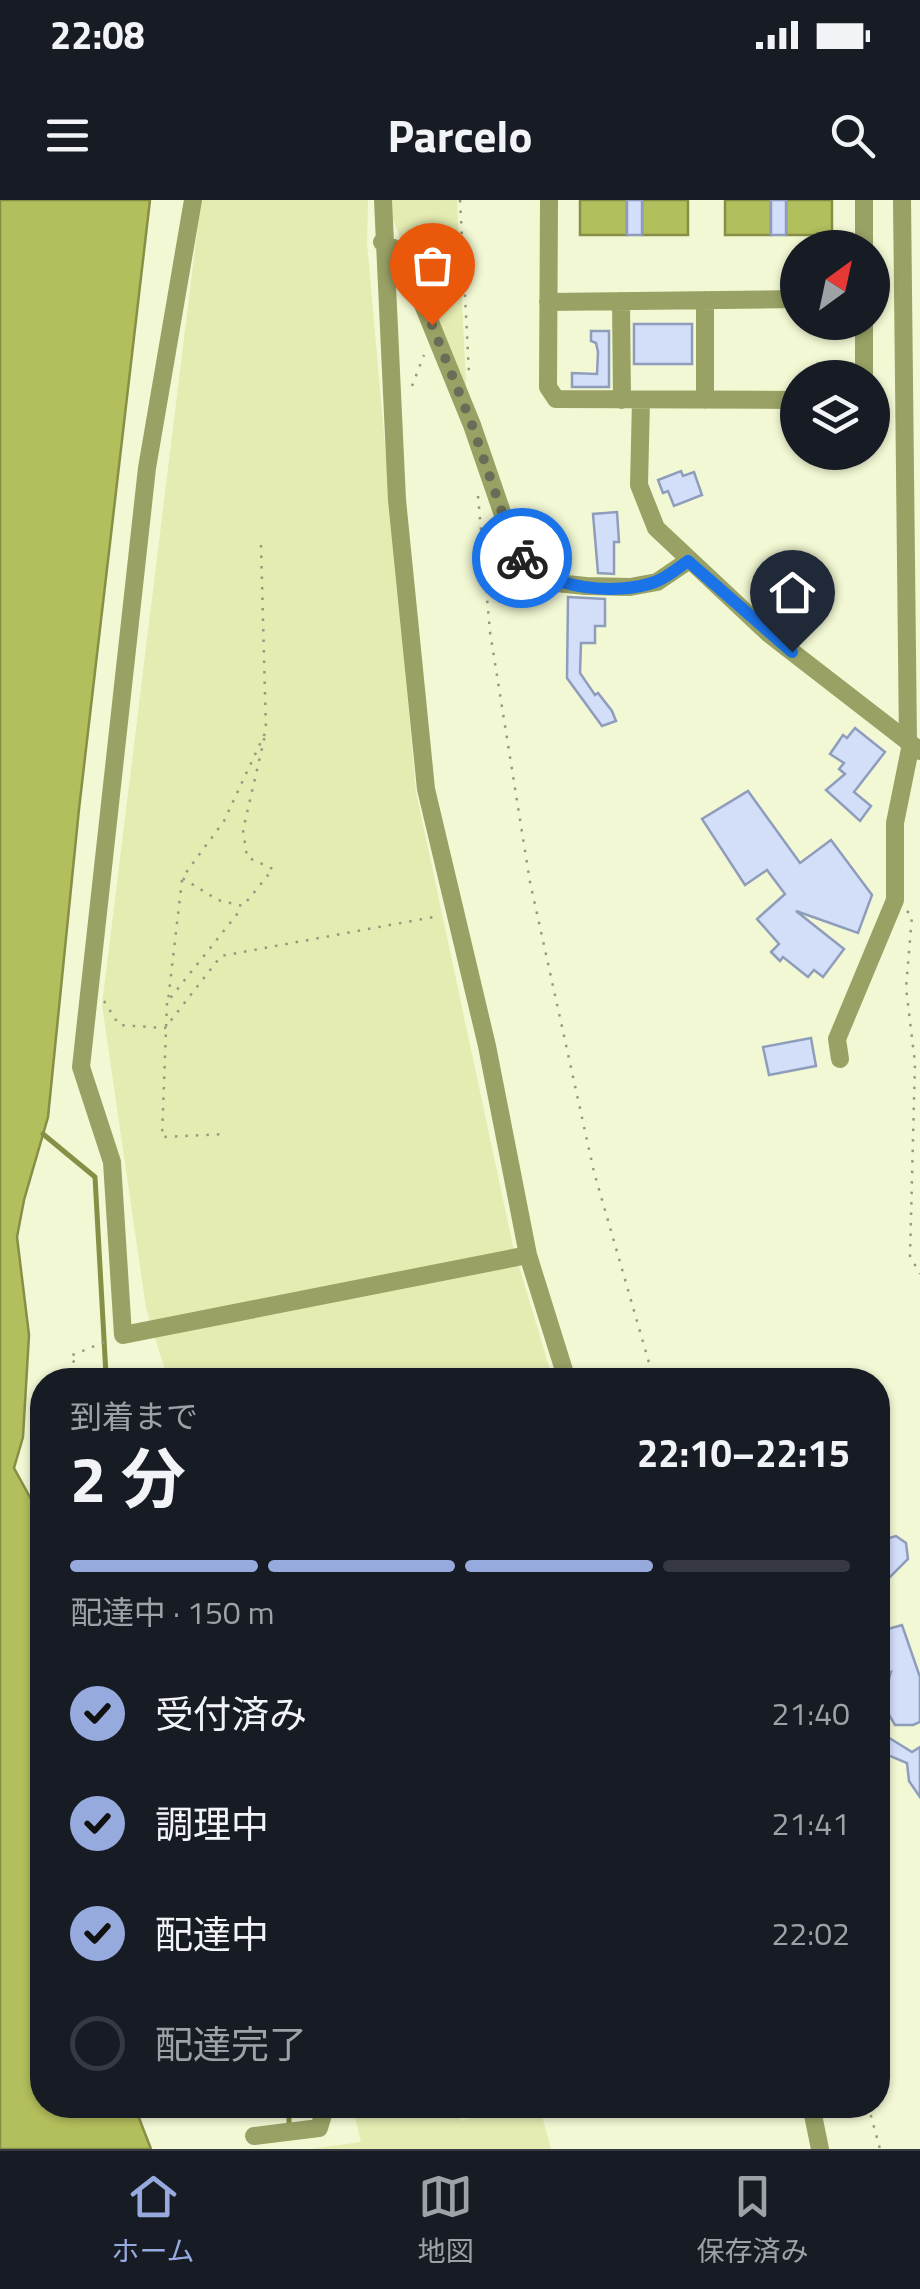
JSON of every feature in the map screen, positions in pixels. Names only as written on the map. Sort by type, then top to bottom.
[{"type":"street","points":[[194,200],[147,468],[81,1068],[112,1162],[122,1335],[528,1255]]},
{"type":"street","points":[[383,200],[397,500],[426,788],[487,1046],[528,1255],[563,1368]]},
{"type":"street","points":[[549,200],[548,388],[556,399],[780,400]]},
{"type":"street","points":[[864,200],[864,230]]},
{"type":"street","points":[[840,1059],[837,1039],[895,900],[896,823],[913,746],[902,200]]},
{"type":"street","points":[[382,242],[402,253],[472,425],[514,547],[526,563],[556,584],[630,587],[657,582],[688,561]]},
{"type":"street","points":[[548,302],[780,298]]},
{"type":"street","points":[[704,400],[705,300]]},
{"type":"street","points":[[621,301],[639,484],[656,528],[770,634],[913,746]]},
{"type":"street","points":[[254,2136],[319,2128],[322,2118]]},
{"type":"street","points":[[814,2118],[820,2149]]},
{"type":"path","points":[[460,200],[469,372]]},
{"type":"path","points":[[412,386],[434,330]]},
{"type":"path","points":[[477,482],[490,632],[530,882],[594,1172],[651,1368]]},
{"type":"path","points":[[168,1001],[273,869],[247,856],[244,830],[266,731],[261,545]]},
{"type":"path","points":[[226,1134],[162,1137],[165,1028],[182,878],[224,821],[266,731]]},
{"type":"path","points":[[182,878],[218,900],[243,906]]},
{"type":"path","points":[[895,900],[912,916],[906,988],[916,1063],[910,1256],[920,1274]]},
{"type":"path","points":[[165,1028],[221,956],[456,912]]},
{"type":"path","points":[[91,981],[119,1024],[165,1028]]},
{"type":"path","points":[[78,1368],[70,1356],[122,1335]]},
{"type":"path","points":[[872,2118],[880,2149]]},
{"type":"shaded area","points":[[0,200],[150,200],[79,809],[48,1117],[17,1237],[29,1335],[23,1437],[14,1468],[30,1497],[30,2118],[139,2118],[151,2149],[0,2149]]},
{"type":"shaded area","points":[[201,200],[368,200],[367,243],[416,792],[513,1246],[549,1368],[164,1368],[146,1308],[102,1005]]},
{"type":"shaded area","points":[[390,200],[457,200],[467,403],[391,215]]},
{"type":"shaded area","points":[[580,200],[627,200],[627,235],[580,235]]},
{"type":"shaded area","points":[[642,200],[688,200],[688,235],[642,235]]},
{"type":"shaded area","points":[[725,200],[771,200],[771,235],[725,235]]},
{"type":"shaded area","points":[[786,200],[832,200],[832,230],[786,230]]},
{"type":"shaded area","points":[[355,2118],[543,2118],[551,2149],[310,2149],[361,2142]]},
{"type":"building","points":[[627,200],[642,200],[642,235],[627,235]]},
{"type":"building","points":[[771,200],[786,200],[786,230],[771,235]]},
{"type":"building","points":[[634,324],[692,324],[692,364],[634,364]]},
{"type":"building","points":[[591,331],[609,331],[609,387],[572,387],[572,373],[597,374],[598,352],[596,343],[591,341]]},
{"type":"building","points":[[681,471],[683,476],[694,472],[702,495],[674,506],[658,480]]},
{"type":"building","points":[[617,512],[619,542],[614,542],[614,574],[598,573],[593,514]]},
{"type":"building","points":[[568,597],[605,599],[605,626],[595,626],[595,643],[581,643],[580,673],[612,711],[616,721],[602,726],[567,678]]},
{"type":"building","points":[[855,728],[885,752],[854,792],[871,806],[860,821],[826,790],[845,774],[839,769],[844,763],[830,754],[843,735],[847,738]]},
{"type":"building","points":[[748,791],[800,863],[831,840],[872,895],[858,933],[796,911],[844,949],[823,977],[814,970],[808,977],[771,952],[779,944],[757,919],[785,894],[767,870],[745,885],[702,819]]},
{"type":"building","points":[[811,1038],[816,1066],[769,1075],[763,1047]]},
{"type":"building","points":[[896,1536],[906,1543],[908,1559],[890,1577],[890,1538]]},
{"type":"building","points":[[902,1625],[920,1677],[920,1722],[895,1725],[890,1717],[890,1628]]},
{"type":"building","points":[[890,1738],[912,1752],[920,1747],[920,1797],[909,1781],[907,1763],[890,1756]]},
{"type":"waterway","points":[[43,1134],[95,1177],[106,1368]]},
{"type":"waterway","points":[[289,2118],[289,2126]]},
{"type":"way so far","points":[[432,325],[514,547],[522,558]]},
{"type":"route","points":[[522,558],[556,584],[630,587],[657,582],[688,561],[792,652]]}]
